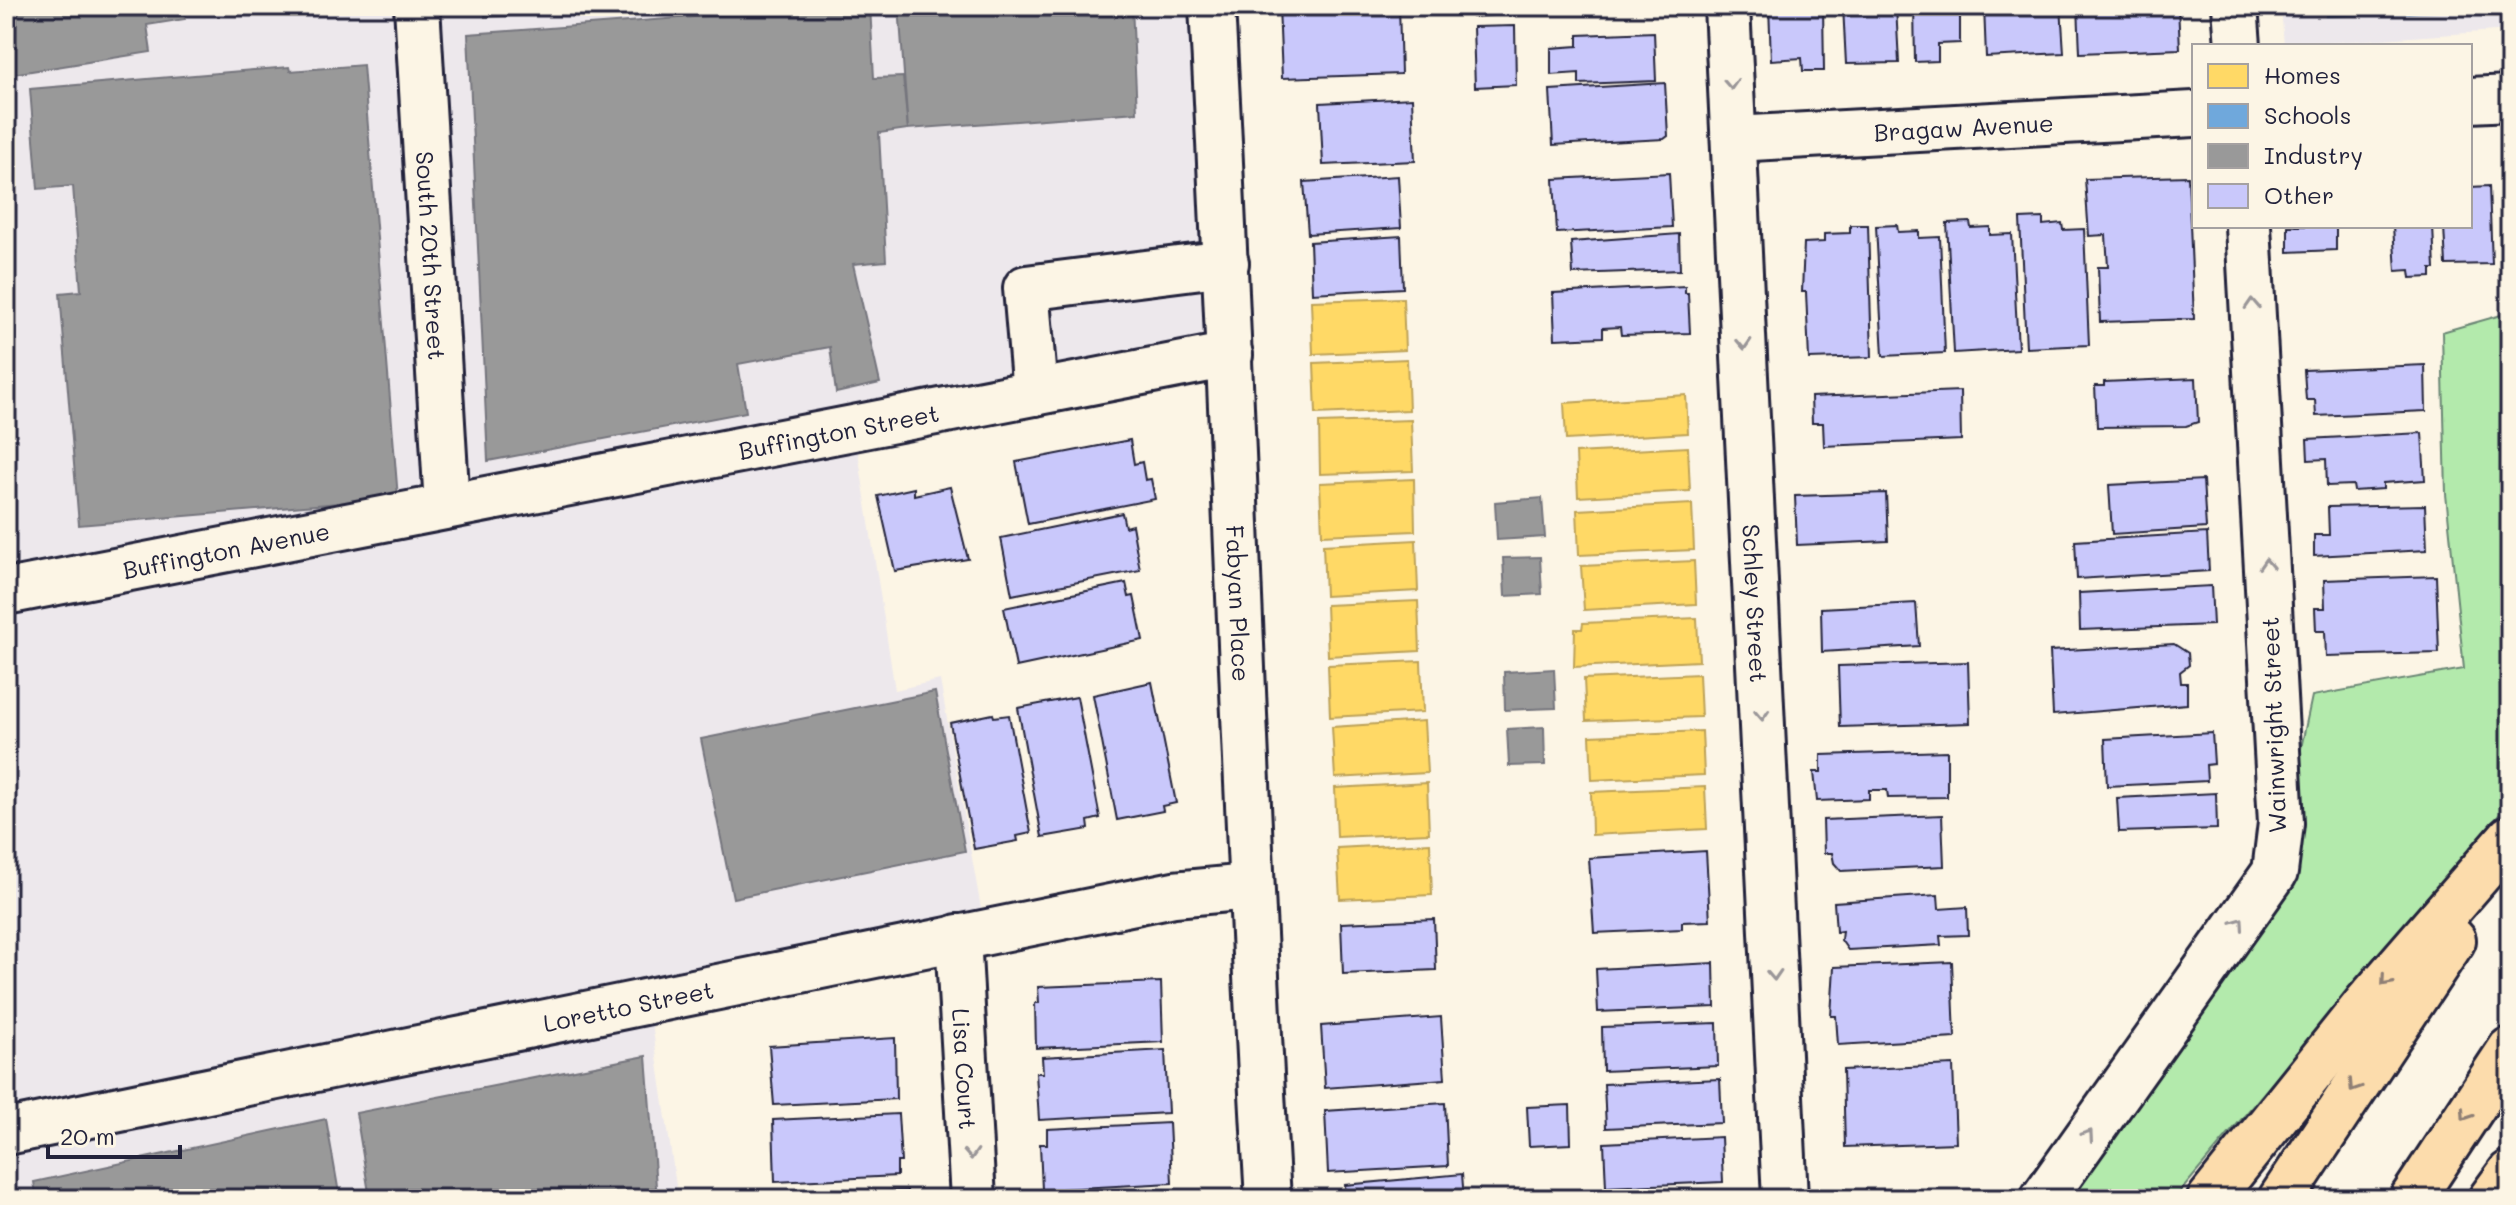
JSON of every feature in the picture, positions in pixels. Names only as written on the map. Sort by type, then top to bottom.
[{"type":"highway","points":[[2210,1199],[2366,1004],[2510,838]]},
{"type":"highway","points":[[2281,1199],[2361,1075],[2510,860]]},
{"type":"highway","points":[[2412,1199],[2510,1050]]},
{"type":"highway","points":[[2491,1199],[2510,1173]]},
{"type":"street","name":"South 20th Street","points":[[417,6],[447,506]]},
{"type":"street","name":"Fabyan Place","points":[[1212,6],[1230,355],[1249,887],[1268,1199]]},
{"type":"street","name":"Schley Street","points":[[1727,6],[1785,1199]]},
{"type":"street","points":[[2235,6],[2238,44]]},
{"type":"street","points":[[2472,100],[2510,98]]},
{"type":"street","name":"Bragaw Avenue","points":[[1734,139],[2192,114]]},
{"type":"street","name":"Wainwright Street","points":[[2043,1199],[2275,872],[2281,823],[2248,228]]},
{"type":"street","points":[[1035,393],[1026,288],[1226,263]]},
{"type":"street","name":"Buffington Street","points":[[447,506],[1230,355]]},
{"type":"street","name":"Buffington Avenue","points":[[6,592],[447,506]]},
{"type":"street","name":"Loretto Street","points":[[7,1132],[1174,894],[1249,887]]},
{"type":"street","name":"Lisa Court","points":[[958,937],[973,1199]]},
{"type":"shaded area","points":[[6,6],[1212,6],[1217,368],[856,439],[895,690],[940,680],[984,925],[649,1003],[678,1199],[6,1199]]},
{"type":"shaded area","points":[[2281,6],[2510,6],[2510,30],[2284,44]]},
{"type":"green space","points":[[2508,313],[2510,802],[2174,1199],[2043,1199],[2275,872],[2312,696],[2464,669],[2446,494],[2442,332]]},
{"type":"building: Homes","points":[[1403,298],[1405,350],[1313,354],[1311,301]]},
{"type":"building: Homes","points":[[1407,359],[1409,410],[1316,414],[1314,363]]},
{"type":"building: Homes","points":[[1686,395],[1688,433],[1566,440],[1564,403]]},
{"type":"building: Homes","points":[[1411,420],[1413,471],[1320,474],[1319,423]]},
{"type":"building: Homes","points":[[1688,447],[1690,491],[1578,497],[1576,453]]},
{"type":"building: Homes","points":[[1414,479],[1415,531],[1322,535],[1320,483]]},
{"type":"building: Homes","points":[[1692,504],[1694,550],[1579,555],[1577,510]]},
{"type":"building: Homes","points":[[1416,540],[1418,591],[1325,596],[1323,545]]},
{"type":"building: Homes","points":[[1694,561],[1696,604],[1584,610],[1581,566]]},
{"type":"building: Homes","points":[[1418,601],[1420,651],[1328,656],[1326,605]]},
{"type":"building: Homes","points":[[1697,618],[1699,661],[1574,667],[1575,629],[1582,629],[1583,623]]},
{"type":"building: Homes","points":[[1421,661],[1423,712],[1330,717],[1328,665]]},
{"type":"building: Homes","points":[[1699,674],[1701,717],[1586,721],[1584,679]]},
{"type":"building: Homes","points":[[1424,721],[1427,773],[1335,778],[1332,727]]},
{"type":"building: Homes","points":[[1702,731],[1704,775],[1592,780],[1590,736]]},
{"type":"building: Homes","points":[[1427,783],[1429,833],[1337,837],[1335,788]]},
{"type":"building: Homes","points":[[1705,787],[1707,829],[1592,835],[1591,792]]},
{"type":"building: Homes","points":[[1430,843],[1432,895],[1340,899],[1337,848]]},
{"type":"building: Schools","points":[[2326,6],[2510,6],[2510,8],[2326,16]]},
{"type":"building: Industry","points":[[6,6],[184,6],[185,19],[147,25],[151,52],[6,75]]},
{"type":"building: Industry","points":[[485,6],[698,6],[485,17]]},
{"type":"building: Industry","points":[[870,6],[874,78],[903,77],[908,129],[879,133],[886,261],[853,264],[880,383],[836,393],[830,347],[738,364],[746,412],[488,461],[468,34]]},
{"type":"building: Industry","points":[[899,6],[1132,6],[1137,112],[908,129]]},
{"type":"building: Industry","points":[[363,65],[398,498],[79,525],[60,293],[81,291],[73,186],[38,189],[30,89],[289,67],[290,71]]},
{"type":"building: Industry","points":[[1542,498],[1545,537],[1497,540],[1495,502]]},
{"type":"building: Industry","points":[[1540,557],[1542,594],[1505,596],[1503,558]]},
{"type":"building: Industry","points":[[1554,669],[1556,708],[1505,710],[1504,672]]},
{"type":"building: Industry","points":[[935,692],[965,851],[733,898],[701,739]]},
{"type":"building: Industry","points":[[1544,727],[1545,765],[1509,766],[1507,729]]},
{"type":"building: Industry","points":[[646,1056],[657,1199],[370,1199],[356,1113]]},
{"type":"building: Industry","points":[[326,1119],[340,1199],[37,1199],[34,1182]]},
{"type":"building: Other","points":[[1279,6],[1399,6],[1401,74],[1282,78]]},
{"type":"building: Other","points":[[1472,6],[1515,6],[1515,13],[1472,17]]},
{"type":"building: Other","points":[[1769,6],[1823,6],[1824,71],[1803,71],[1802,58],[1771,60]]},
{"type":"building: Other","points":[[1843,6],[1896,6],[1899,63],[1846,64]]},
{"type":"building: Other","points":[[1914,6],[1960,6],[1960,43],[1938,44],[1938,61],[1915,62]]},
{"type":"building: Other","points":[[1984,6],[2061,6],[2064,53],[1986,57]]},
{"type":"building: Other","points":[[2078,6],[2178,6],[2180,49],[2080,53]]},
{"type":"building: Other","points":[[1515,26],[1516,85],[1475,87],[1473,27]]},
{"type":"building: Other","points":[[1654,32],[1656,81],[1579,84],[1579,73],[1551,75],[1551,48],[1578,46],[1578,35]]},
{"type":"building: Other","points":[[1665,83],[1668,136],[1664,139],[1553,145],[1550,90]]},
{"type":"building: Other","points":[[1412,98],[1415,161],[1323,165],[1320,103]]},
{"type":"building: Other","points":[[2499,170],[2510,170],[2510,215],[2501,215]]},
{"type":"building: Other","points":[[1669,173],[1672,227],[1557,233],[1554,179]]},
{"type":"building: Other","points":[[1398,176],[1401,228],[1308,234],[1304,182]]},
{"type":"building: Other","points":[[2188,176],[2194,319],[2100,322],[2098,267],[2108,267],[2106,235],[2089,236],[2085,179]]},
{"type":"building: Other","points":[[2489,186],[2492,264],[2446,265],[2444,228],[2472,228],[2472,187]]},
{"type":"building: Other","points":[[2043,218],[2043,225],[2062,223],[2063,230],[2084,229],[2089,345],[2026,348],[2020,219]]},
{"type":"building: Other","points":[[1970,222],[1971,228],[1990,227],[1990,235],[2012,234],[2018,349],[1954,353],[1947,223]]},
{"type":"building: Other","points":[[1850,225],[1868,225],[1872,357],[1809,359],[1806,292],[1802,292],[1804,243],[1824,242],[1824,234],[1850,233]]},
{"type":"building: Other","points":[[1897,225],[1898,232],[1919,231],[1919,238],[1940,237],[1945,353],[1883,356],[1876,226]]},
{"type":"building: Other","points":[[2288,228],[2336,228],[2336,250],[2288,252]]},
{"type":"building: Other","points":[[2393,228],[2433,228],[2435,269],[2431,269],[2431,277],[2411,278],[2410,270],[2396,271]]},
{"type":"building: Other","points":[[1679,234],[1680,270],[1573,274],[1571,242]]},
{"type":"building: Other","points":[[1401,236],[1403,288],[1312,293],[1310,242]]},
{"type":"building: Other","points":[[1685,286],[1690,333],[1621,335],[1620,327],[1603,328],[1603,337],[1555,339],[1553,293]]},
{"type":"building: Other","points":[[2425,365],[2426,411],[2316,416],[2315,400],[2306,400],[2304,370]]},
{"type":"building: Other","points":[[2196,378],[2198,422],[2186,426],[2097,427],[2095,386],[2104,386],[2104,382]]},
{"type":"building: Other","points":[[1960,391],[1961,440],[1824,446],[1823,423],[1812,423],[1811,397]]},
{"type":"building: Other","points":[[2422,433],[2425,480],[2383,483],[2383,489],[2354,491],[2353,485],[2327,486],[2326,459],[2308,460],[2307,439]]},
{"type":"building: Other","points":[[1130,440],[1134,464],[1142,462],[1145,480],[1151,479],[1155,499],[1028,524],[1016,462]]},
{"type":"building: Other","points":[[2203,480],[2206,528],[2112,534],[2109,485]]},
{"type":"building: Other","points":[[950,487],[968,559],[895,571],[878,496],[914,488],[914,495]]},
{"type":"building: Other","points":[[1886,493],[1888,541],[1797,545],[1795,496]]},
{"type":"building: Other","points":[[2425,505],[2427,550],[2314,556],[2314,535],[2329,535],[2328,507]]},
{"type":"building: Other","points":[[1122,513],[1125,527],[1132,525],[1140,570],[1012,595],[1001,538]]},
{"type":"building: Other","points":[[2207,533],[2209,571],[2077,579],[2075,541]]},
{"type":"building: Other","points":[[2436,576],[2439,653],[2326,656],[2325,631],[2316,631],[2315,608],[2325,608],[2324,580]]},
{"type":"building: Other","points":[[1126,583],[1129,597],[1134,596],[1143,640],[1016,667],[1004,608]]},
{"type":"building: Other","points":[[2211,586],[2213,625],[2080,630],[2079,593]]},
{"type":"building: Other","points":[[1916,603],[1919,646],[1822,652],[1821,608]]},
{"type":"building: Other","points":[[2174,644],[2188,653],[2189,665],[2180,672],[2181,683],[2187,683],[2187,704],[2053,715],[2050,651]]},
{"type":"building: Other","points":[[1968,662],[1970,723],[1840,727],[1838,666]]},
{"type":"building: Other","points":[[1152,682],[1176,803],[1162,806],[1163,811],[1117,820],[1093,695]]},
{"type":"building: Other","points":[[1077,697],[1100,818],[1088,821],[1089,829],[1042,837],[1018,708]]},
{"type":"building: Other","points":[[993,714],[994,717],[1009,715],[1031,833],[1017,836],[1018,841],[974,849],[950,723]]},
{"type":"building: Other","points":[[2212,733],[2214,764],[2206,765],[2207,781],[2107,786],[2105,739]]},
{"type":"building: Other","points":[[1947,751],[1947,797],[1888,798],[1887,790],[1869,790],[1869,799],[1817,801],[1814,772],[1821,772],[1821,755]]},
{"type":"building: Other","points":[[2216,793],[2217,829],[2119,832],[2117,798]]},
{"type":"building: Other","points":[[1942,815],[1944,866],[1841,871],[1834,863],[1832,853],[1824,853],[1823,820]]},
{"type":"building: Other","points":[[1706,851],[1710,921],[1682,922],[1682,929],[1594,933],[1589,858]]},
{"type":"building: Other","points":[[1938,895],[1939,909],[1967,907],[1968,935],[1940,936],[1941,945],[1848,950],[1841,940],[1842,931],[1836,932],[1834,902]]},
{"type":"building: Other","points":[[1434,919],[1436,970],[1343,974],[1341,923]]},
{"type":"building: Other","points":[[1952,962],[1955,1038],[1838,1045],[1836,1016],[1831,1016],[1834,967]]},
{"type":"building: Other","points":[[1714,963],[1715,1007],[1598,1012],[1596,969]]},
{"type":"building: Other","points":[[1161,982],[1163,1042],[1036,1048],[1035,1003],[1039,1003],[1038,987]]},
{"type":"building: Other","points":[[1441,1017],[1445,1079],[1325,1088],[1321,1026]]},
{"type":"building: Other","points":[[1717,1023],[1718,1066],[1603,1071],[1602,1027]]},
{"type":"building: Other","points":[[895,1038],[896,1099],[774,1105],[769,1046]]},
{"type":"building: Other","points":[[1165,1050],[1168,1113],[1039,1120],[1036,1073],[1043,1073],[1042,1057]]},
{"type":"building: Other","points":[[1953,1065],[1956,1143],[1845,1147],[1843,1070]]},
{"type":"building: Other","points":[[1720,1079],[1722,1123],[1606,1128],[1604,1084]]},
{"type":"building: Other","points":[[1445,1103],[1448,1166],[1328,1173],[1325,1111]]},
{"type":"building: Other","points":[[1570,1105],[1571,1144],[1529,1146],[1527,1107]]},
{"type":"building: Other","points":[[898,1114],[901,1162],[897,1162],[897,1176],[775,1182],[773,1120]]},
{"type":"building: Other","points":[[1169,1123],[1172,1183],[1042,1190],[1040,1144],[1047,1144],[1047,1129]]},
{"type":"building: Other","points":[[1721,1137],[1723,1182],[1606,1187],[1604,1143]]},
{"type":"building: Other","points":[[1462,1174],[1464,1199],[1346,1199],[1345,1185]]},
{"type":"building: Other","points":[[907,1190],[907,1199],[779,1199],[778,1196]]},
{"type":"building: Other","points":[[1172,1193],[1172,1199],[1072,1199]]},
{"type":"building: Other","points":[[1725,1195],[1725,1199],[1625,1199]]}]
